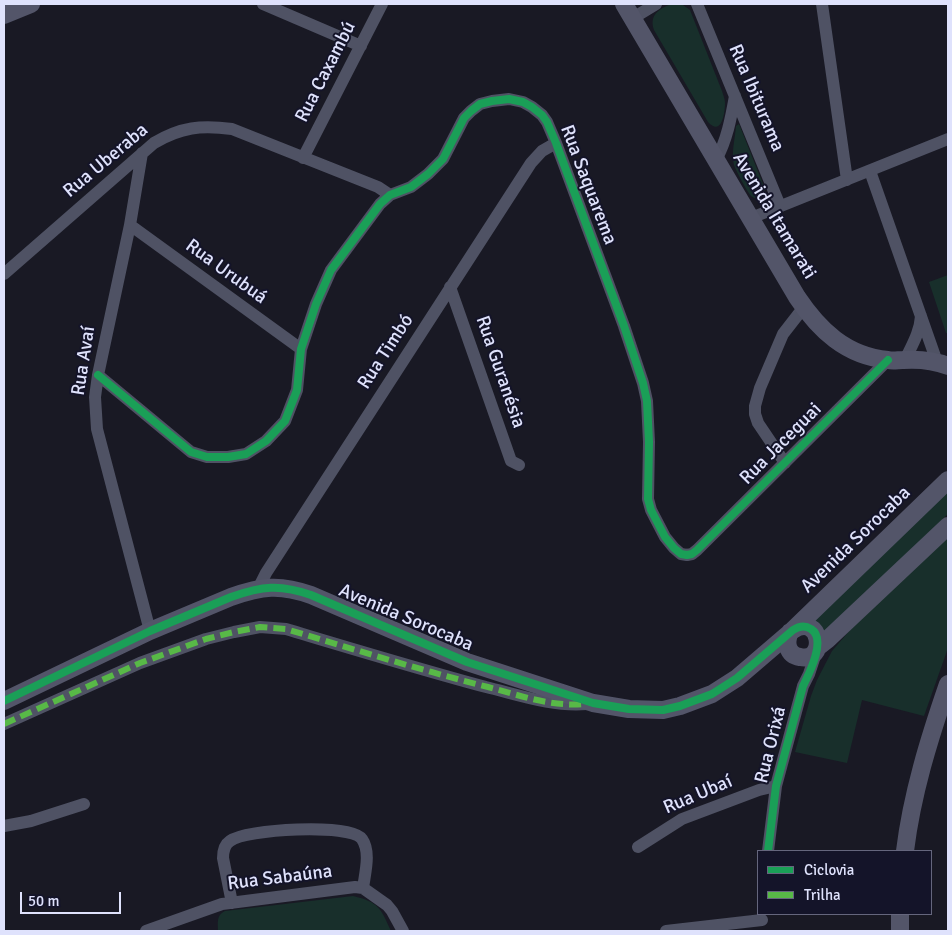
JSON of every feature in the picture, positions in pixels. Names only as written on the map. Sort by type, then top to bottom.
[{"type":"street","points":[[4,15],[31,4]]},
{"type":"street","points":[[263,4],[361,46]]},
{"type":"street","name":"Rua Caxambú","points":[[303,158],[382,4]]},
{"type":"street","points":[[628,11],[656,4]]},
{"type":"street","name":"Rua Ibiturama","points":[[697,4],[780,206]]},
{"type":"street","points":[[822,4],[847,180]]},
{"type":"street","name":"Avenida Itamarati","points":[[628,11],[804,307],[814,320],[827,334],[855,351],[897,360],[922,360],[943,364]]},
{"type":"street","points":[[716,160],[727,136],[735,95]]},
{"type":"street","name":"Rua Saquarema","points":[[98,375],[191,452],[207,457],[228,457],[246,454],[266,441],[285,421],[297,390],[301,349],[316,304],[331,270],[380,204],[390,195],[411,187],[443,159],[464,118],[480,104],[509,99],[523,102],[542,115],[556,143],[624,326],[643,383],[647,401],[649,442],[648,498],[651,510],[665,537],[674,548],[681,554],[687,555],[697,550]]},
{"type":"street","name":"Rua Uberaba","points":[[4,274],[142,152],[169,135],[191,128],[232,129],[378,187],[390,195]]},
{"type":"street","points":[[751,218],[948,140]]},
{"type":"street","name":"Rua Timbó","points":[[258,589],[266,573],[531,163],[542,151],[556,143]]},
{"type":"street","name":"Rua Avaí","points":[[142,152],[130,225],[95,397],[97,429],[150,631]]},
{"type":"street","points":[[870,171],[921,316],[943,364]]},
{"type":"street","name":"Rua Urubuá","points":[[130,225],[301,349]]},
{"type":"street","name":"Rua Guranésia","points":[[450,287],[511,461],[519,465]]},
{"type":"street","points":[[785,463],[758,423],[755,406],[760,388],[783,334],[804,307]]},
{"type":"street","name":"Rua Jaceguai","points":[[697,550],[785,463],[897,360],[917,337],[921,316]]},
{"type":"street","name":"Avenida Sorocaba","points":[[4,701],[150,631],[231,597],[270,587],[298,591],[467,662],[593,703],[614,708],[664,710],[712,694],[737,678],[791,631],[948,480]]},
{"type":"street","points":[[817,648],[817,635],[812,629],[800,626],[791,631],[787,640],[788,648],[795,656],[806,658],[810,656],[948,526]]},
{"type":"street","name":"Avenida Sorocaba","points":[[4,724],[161,655],[206,639],[260,627],[286,629],[447,677],[550,703],[575,705],[593,703]]},
{"type":"street","name":"Rua Orixá","points":[[768,850],[776,786],[803,686],[817,648]]},
{"type":"street","name":"Avenida Sorocaba","points":[[757,661],[780,654],[795,656]]},
{"type":"street","name":"Rua Orixá","points":[[795,656],[802,671],[803,686]]},
{"type":"street","points":[[904,850],[908,822],[926,751],[948,684]]},
{"type":"street","name":"Rua Ubaí","points":[[638,847],[682,819],[759,790],[776,786]]},
{"type":"street","points":[[4,826],[31,821],[84,804]]},
{"type":"street","points":[[232,902],[223,852],[228,842],[233,838],[247,834],[307,828],[358,835],[362,839],[367,853],[363,888],[387,904],[403,931]]},
{"type":"street","name":"Rua Sabaúna","points":[[146,931],[213,906],[232,902],[344,888],[363,888]]},
{"type":"street","points":[[900,915],[900,931]]},
{"type":"street","points":[[666,931],[762,922]]},
{"type":"green space","points":[[671,4],[683,5],[690,10],[722,91],[725,102],[724,112],[722,121],[717,127],[708,122],[654,30],[654,16]]},
{"type":"green space","points":[[739,124],[765,189],[764,195],[759,198],[754,198],[749,194],[734,165],[736,126]]},
{"type":"green space","points":[[948,275],[948,333],[946,333],[929,282]]},
{"type":"green space","points":[[948,490],[948,514],[823,634],[810,622]]},
{"type":"green space","points":[[948,535],[948,648],[924,716],[862,700],[847,763],[795,752],[811,696],[832,651],[851,629]]},
{"type":"green space","points":[[353,896],[374,904],[381,912],[391,931],[218,931],[219,917],[225,911]]},
{"type":"marked path","points":[[4,724],[140,663],[206,639],[260,627],[286,629],[535,700],[559,704],[584,704]]},
{"type":"cycle path","points":[[98,375],[191,452],[207,457],[228,457],[246,454],[266,441],[285,421],[297,390],[301,349],[316,304],[331,270],[380,204],[390,195],[411,187],[443,159],[464,118],[471,111],[480,104],[509,99],[523,102],[542,115],[556,143],[624,326],[643,383],[647,401],[649,442],[648,499],[651,510],[665,537],[681,554],[692,554],[697,550],[888,360]]},
{"type":"cycle path","points":[[4,701],[150,631],[231,597],[252,590],[271,588],[290,589],[311,595],[467,662],[593,703],[629,709],[663,710],[712,694],[737,678],[793,630],[806,627],[815,634],[817,648],[803,686],[776,786],[768,850]]}]
